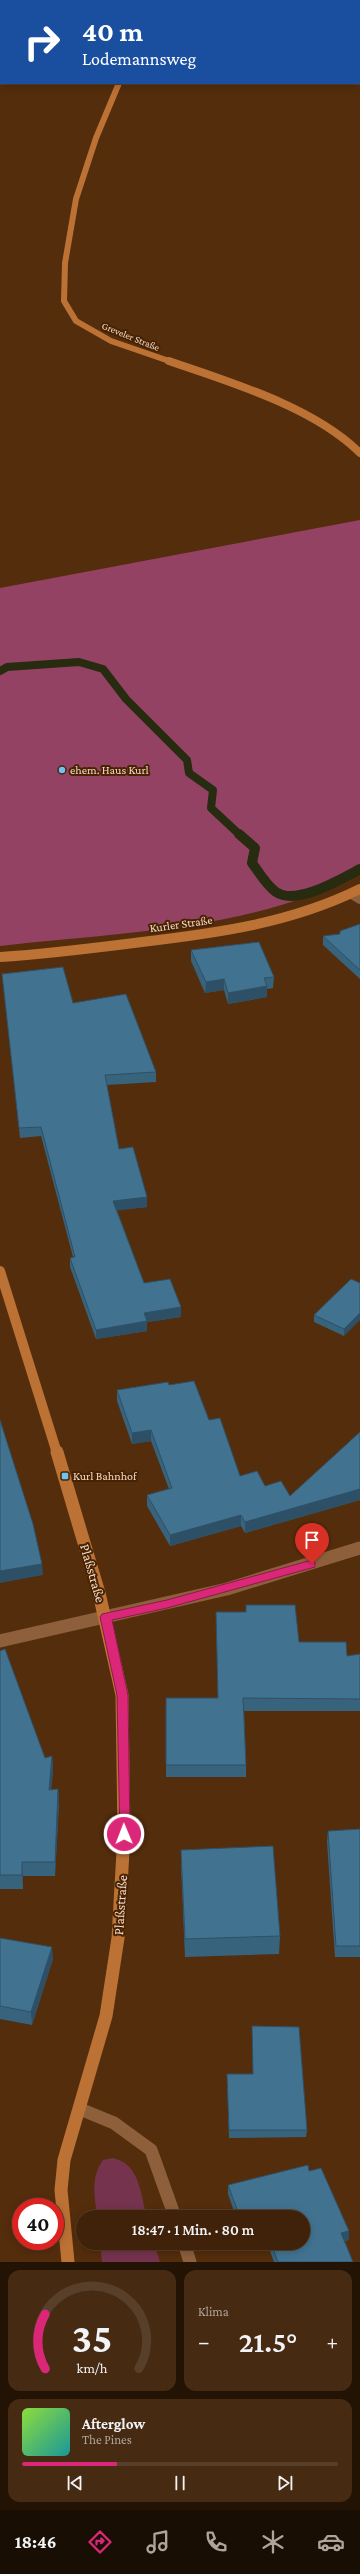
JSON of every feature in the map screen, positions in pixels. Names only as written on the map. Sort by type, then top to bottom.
[{"type":"street","name":"Greveler Straße","points":[[119,84],[96,138],[74,206],[65,263],[64,301],[76,321],[111,340],[234,383],[301,412],[352,445],[360,453]]},
{"type":"street","name":"Kurler Straße","points":[[0,957],[177,938],[272,922],[357,894]]},
{"type":"street","name":"Plaßstraße","points":[[0,1271],[32,1368],[106,1617],[122,1695],[124,1834],[122,1892],[118,1938],[106,2016],[64,2160],[61,2190],[68,2262]]},
{"type":"street","points":[[0,1642],[182,1600],[326,1560],[360,1548]]},
{"type":"street","points":[[80,2109],[114,2123],[151,2150],[172,2210]]},
{"type":"street","points":[[186,2250],[190,2262]]},
{"type":"shaded area","points":[[360,520],[360,873],[318,892],[275,907],[230,918],[138,932],[0,946],[0,588]]},
{"type":"shaded area","points":[[113,2158],[122,2161],[129,2166],[138,2181],[145,2210],[96,2210],[94,2187],[96,2174],[103,2160]]},
{"type":"shaded area","points":[[101,2250],[156,2250],[160,2262],[102,2262]]},
{"type":"building","points":[[360,924],[360,970],[323,936],[340,934],[340,931]]},
{"type":"building","points":[[259,942],[274,977],[264,978],[267,986],[228,993],[224,979],[206,982],[191,950]]},
{"type":"building","points":[[63,967],[73,1003],[126,994],[156,1072],[105,1075],[119,1149],[133,1147],[147,1197],[113,1201],[144,1283],[170,1279],[181,1307],[144,1313],[147,1321],[96,1330],[70,1258],[75,1257],[41,1127],[19,1128],[2,974]]},
{"type":"building","points":[[351,1279],[360,1283],[360,1313],[344,1329],[314,1315]]},
{"type":"building","points":[[194,1381],[209,1420],[220,1418],[240,1476],[257,1471],[265,1486],[281,1481],[290,1496],[360,1432],[360,1489],[245,1522],[241,1515],[170,1535],[147,1495],[172,1488],[151,1430],[132,1433],[117,1390],[168,1382],[169,1385]]},
{"type":"building","points":[[0,1420],[33,1524],[42,1564],[0,1571]]},
{"type":"building","points":[[246,1605],[295,1605],[299,1642],[346,1642],[347,1656],[360,1654],[360,1699],[243,1698],[246,1765],[166,1765],[166,1698],[218,1698],[216,1612],[246,1612]]},
{"type":"building","points":[[5,1649],[45,1758],[52,1756],[49,1790],[58,1789],[55,1862],[22,1862],[22,1875],[0,1875],[0,1651]]},
{"type":"building","points":[[360,1829],[360,1946],[336,1946],[328,1831]]},
{"type":"building","points":[[273,1846],[280,1936],[185,1939],[181,1850]]},
{"type":"building","points":[[0,1938],[52,1947],[31,2012],[0,2006]]},
{"type":"building","points":[[252,2026],[299,2027],[307,2130],[229,2130],[227,2074],[253,2074]]},
{"type":"building","points":[[308,2165],[309,2171],[321,2168],[349,2231],[341,2233],[353,2262],[278,2262],[274,2250],[310,2250],[310,2210],[237,2210],[228,2185]]},
{"type":"waterway","points":[[0,671],[7,667],[79,662],[103,669],[126,699],[187,760],[189,773],[213,790],[211,808],[240,835]]},
{"type":"waterway","points":[[239,834],[255,848],[252,863],[269,886],[276,892],[285,895],[295,896],[318,890],[360,869]]},
{"type":"place","name":"ehem. Haus Kurl","points":[[62,770]]},
{"type":"place","name":"Kurl Bahnhof","points":[[65,1476]]},
{"type":"route","points":[[124,1834],[122,1695],[106,1617],[167,1604],[312,1564]]}]
